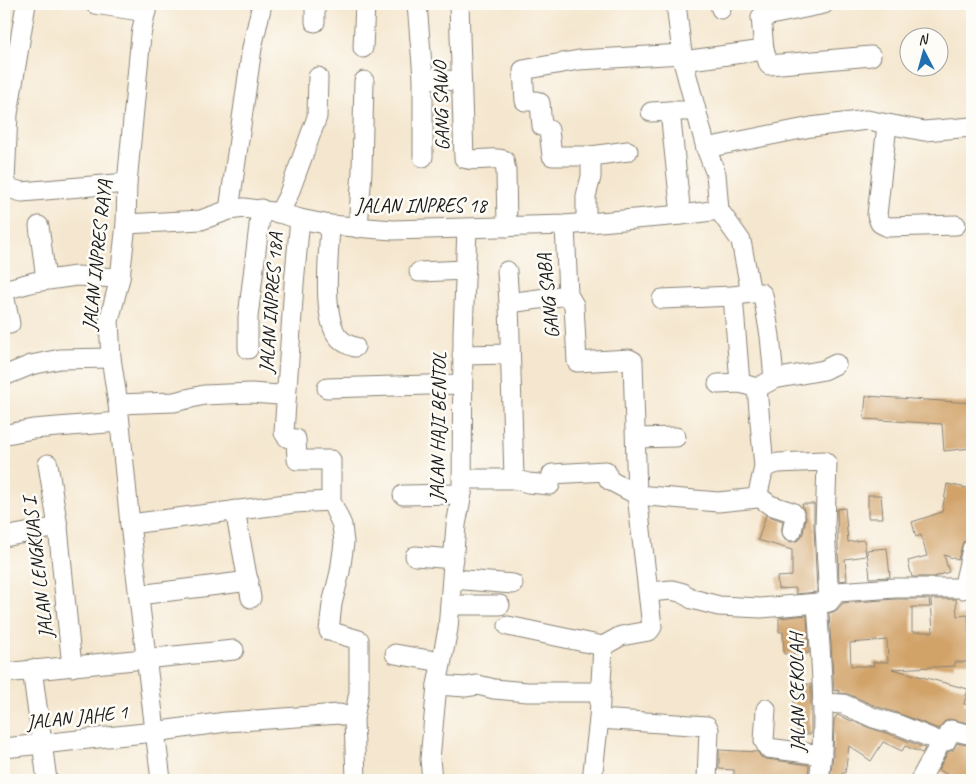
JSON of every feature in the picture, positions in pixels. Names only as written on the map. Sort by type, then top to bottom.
[{"type":"street","points":[[26,4],[8,114],[4,182],[8,188],[22,192],[127,183]]},
{"type":"street","points":[[95,4],[146,8]]},
{"type":"street","points":[[229,210],[252,48],[262,4]]},
{"type":"street","points":[[363,48],[365,4]]},
{"type":"street","points":[[417,4],[423,77],[423,157]]},
{"type":"street","name":"GANG SAWO","points":[[460,4],[464,158],[466,160],[499,158],[504,160],[506,171],[507,227]]},
{"type":"street","points":[[403,496],[514,479],[528,483],[550,485],[552,474],[606,471],[609,480],[637,495],[718,502],[753,500],[758,496],[764,467],[757,383],[742,294],[741,240],[719,210],[716,174],[706,148],[683,57],[676,4]]},
{"type":"street","points":[[824,4],[777,9],[761,16],[764,50],[770,65],[871,56]]},
{"type":"street","name":"JALAN INPRES RAYA","points":[[146,8],[141,35],[120,278],[109,321],[111,358],[119,413],[145,660],[161,780]]},
{"type":"street","points":[[628,151],[591,156],[552,156],[548,130],[542,126],[540,103],[525,101],[524,70],[580,60],[683,57],[764,50]]},
{"type":"street","points":[[279,213],[288,196],[317,117],[318,77]]},
{"type":"street","points":[[423,77],[461,82]]},
{"type":"street","points":[[358,228],[362,171],[364,80]]},
{"type":"street","points":[[651,112],[696,111]]},
{"type":"street","points":[[670,112],[681,197],[681,215]]},
{"type":"street","points":[[706,148],[821,126],[867,120],[924,131],[972,127]]},
{"type":"street","points":[[886,124],[877,215],[880,223],[888,227],[956,225]]},
{"type":"street","points":[[586,223],[586,196],[591,177],[591,156]]},
{"type":"street","name":"JALAN INPRES 18","points":[[126,224],[201,220],[229,210],[244,208],[279,213],[329,231],[358,228],[393,230],[467,229],[565,225],[719,210]]},
{"type":"street","points":[[248,349],[248,317],[261,209]]},
{"type":"street","name":"JALAN INPRES 18A","points":[[300,219],[287,385],[285,390],[284,433],[288,438],[296,439],[297,460],[332,460],[331,501]]},
{"type":"street","name":"GANG SABA","points":[[565,225],[568,296],[574,305],[577,363],[632,360],[636,438]]},
{"type":"street","points":[[39,226],[46,279]]},
{"type":"street","name":"JALAN HAJI BENTOL","points":[[432,780],[430,759],[437,685],[450,605],[456,525],[462,487],[462,355],[467,229]]},
{"type":"street","points":[[329,231],[328,305],[331,323],[341,340],[355,347]]},
{"type":"street","points":[[419,272],[466,270]]},
{"type":"street","points":[[507,271],[514,479]]},
{"type":"street","points":[[4,290],[46,279],[76,276],[120,278]]},
{"type":"street","points":[[662,299],[761,293],[763,295],[770,336],[757,383]]},
{"type":"street","points":[[4,294],[10,324]]},
{"type":"street","points":[[509,302],[568,296]]},
{"type":"street","points":[[462,355],[510,354]]},
{"type":"street","points":[[4,376],[31,364],[60,359],[111,358]]},
{"type":"street","points":[[718,384],[757,383],[824,370],[836,364]]},
{"type":"street","points":[[327,388],[462,384]]},
{"type":"street","points":[[7,434],[204,395],[251,393],[279,395],[285,390]]},
{"type":"street","points":[[508,626],[603,646],[621,636],[650,631],[649,592],[637,495],[636,438],[676,437]]},
{"type":"street","name":"JALAN SEKOLAH","points":[[764,467],[778,463],[798,462],[824,461],[827,464],[823,603],[822,755],[819,780]]},
{"type":"street","name":"JALAN LENGKUAS I","points":[[48,464],[58,527],[72,667]]},
{"type":"street","points":[[758,496],[770,505],[792,512],[795,516],[792,531]]},
{"type":"street","points":[[130,524],[294,503],[331,501],[342,526],[344,543],[340,572],[332,604],[329,631],[359,640],[359,692],[354,718],[356,780]]},
{"type":"street","points":[[139,595],[250,589],[235,510]]},
{"type":"street","points":[[4,537],[58,527]]},
{"type":"street","points":[[649,592],[672,590],[719,606],[761,608],[823,603],[837,592],[895,588],[968,588],[972,549]]},
{"type":"street","points":[[415,556],[454,559]]},
{"type":"street","points":[[453,579],[513,584]]},
{"type":"street","points":[[450,605],[500,605]]},
{"type":"street","points":[[592,780],[599,719],[603,646]]},
{"type":"street","points":[[4,673],[234,650]]},
{"type":"street","points":[[395,654],[441,662]]},
{"type":"street","points":[[32,670],[47,780]]},
{"type":"street","points":[[437,685],[465,687],[478,685],[494,689],[527,692],[600,692]]},
{"type":"street","points":[[822,703],[843,704],[874,718],[899,725],[941,742],[946,741],[951,730],[972,735]]},
{"type":"street","points":[[766,708],[764,741],[768,748],[822,755]]},
{"type":"street","name":"JALAN JAHE 1","points":[[4,748],[154,732],[226,722],[339,714],[354,718]]},
{"type":"street","points":[[599,719],[707,726],[709,730],[707,780]]},
{"type":"street","points":[[920,780],[941,742]]},
{"type":"building","points":[[866,396],[972,403],[972,448],[944,451],[942,424],[864,419]]},
{"type":"building","points":[[947,484],[972,489],[972,538],[963,542],[958,560],[944,555],[949,572],[934,577],[912,577],[908,561],[927,556],[921,535],[916,537],[912,522],[942,512]]},
{"type":"building","points":[[868,495],[881,495],[883,518],[868,518]]},
{"type":"building","points":[[802,504],[814,504],[817,592],[796,594],[796,588],[778,589],[777,577],[792,576],[792,550],[758,540],[766,515],[783,521],[781,534],[785,540],[790,542],[800,539],[806,518]]},
{"type":"building","points":[[845,508],[848,542],[864,540],[866,556],[845,559],[847,580],[839,581],[837,509]]},
{"type":"building","points":[[887,548],[890,577],[870,578],[867,550]]},
{"type":"building","points":[[895,599],[929,599],[930,607],[912,607],[912,632],[933,632],[931,599],[956,599],[957,616],[968,615],[969,632],[972,632],[972,662],[955,662],[955,666],[892,669],[968,689],[964,704],[972,706],[972,724],[949,719],[939,729],[848,694],[839,693],[839,690],[834,691],[829,613],[836,611],[843,603]],"holes":[[[887,640],[888,662],[873,662],[874,666],[851,666],[850,643]]]},
{"type":"building","points":[[807,615],[809,653],[784,654],[783,632],[779,632],[779,618]]},
{"type":"building","points":[[811,684],[811,734],[797,734],[797,707],[794,707],[794,685]]},
{"type":"building","points":[[837,715],[925,748],[922,753],[905,746],[902,751],[883,742],[871,761],[849,746],[845,773],[842,773],[841,780],[830,780],[834,720]]},
{"type":"building","points":[[957,743],[972,746],[972,780],[959,780],[938,770],[948,752],[953,750]]},
{"type":"building","points":[[719,750],[758,752],[761,757],[767,759],[809,765],[808,780],[734,780],[734,770],[719,769]]}]
